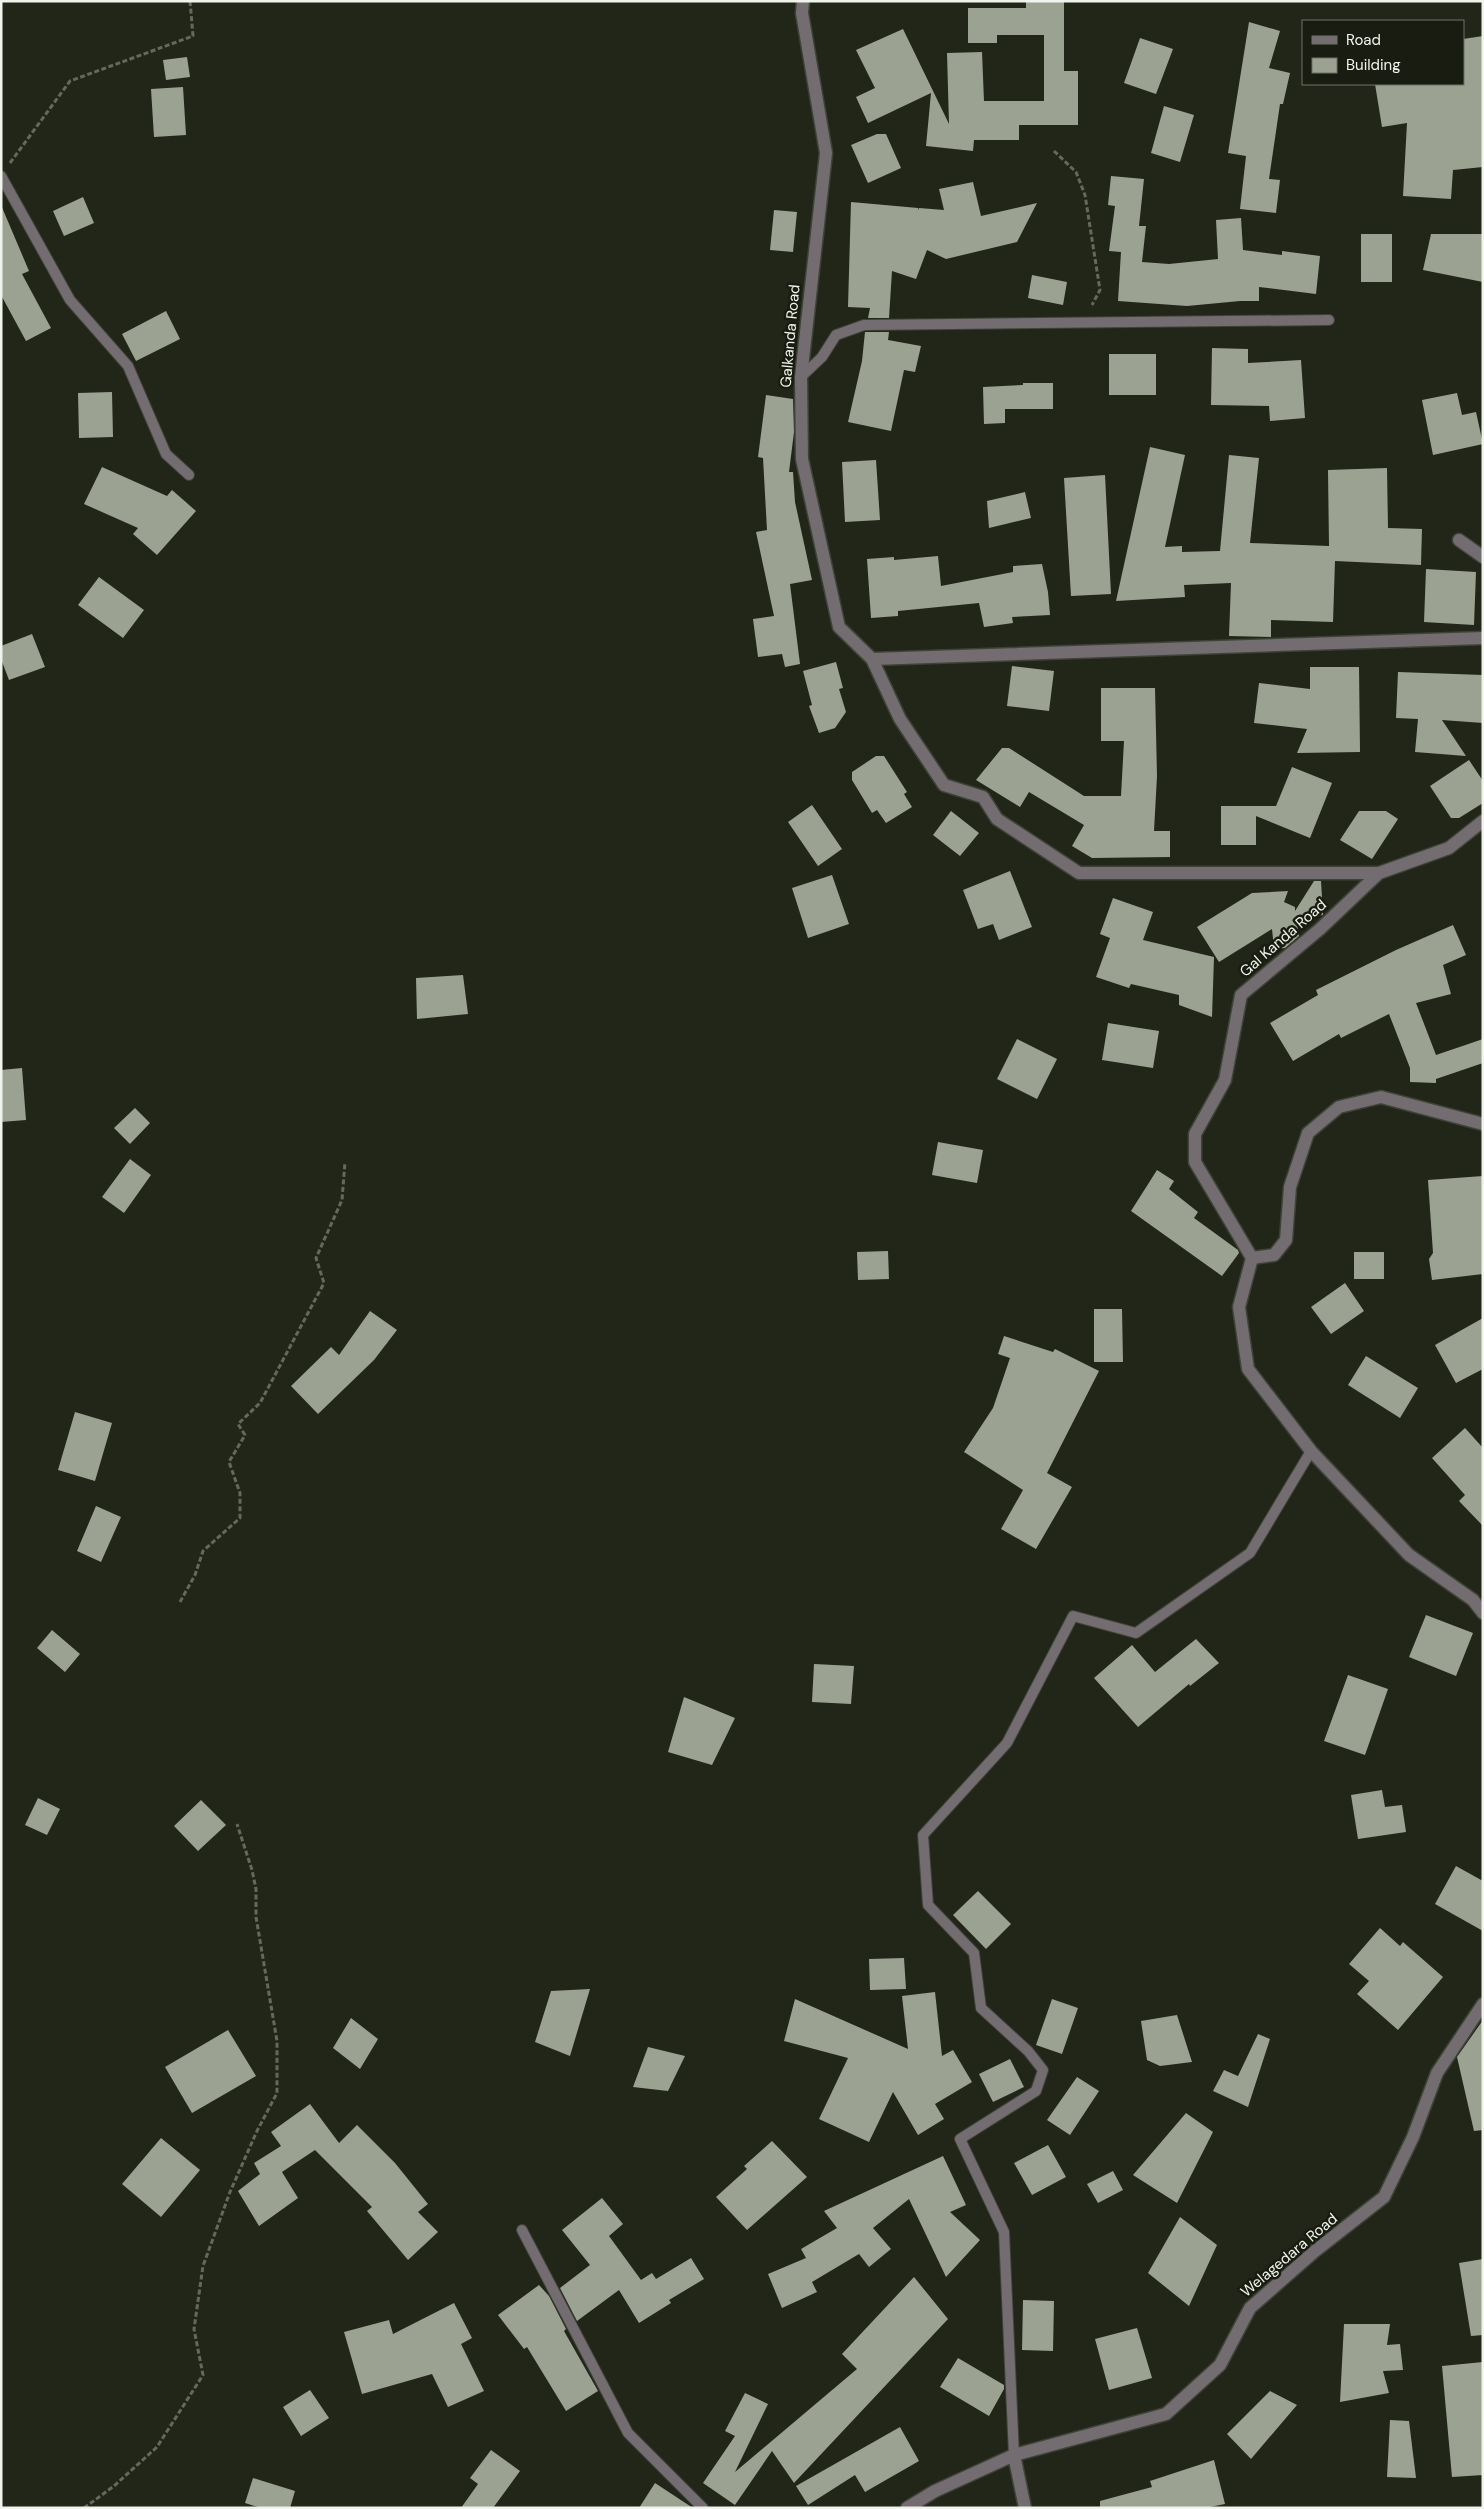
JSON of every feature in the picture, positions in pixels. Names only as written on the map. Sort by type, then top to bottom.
[{"type":"street","name":"Galkanda Road","points":[[803,1],[802,13],[826,153],[801,377],[802,459],[839,627],[872,659]]},
{"type":"street","points":[[1459,540],[1483,557]]},
{"type":"street","points":[[1379,873],[1079,873],[997,819],[982,797],[944,786],[900,719],[872,659],[1483,638]]},
{"type":"street","name":"Gal Kanda Road","points":[[1252,1258],[1195,1162],[1194,1134],[1226,1080],[1241,995],[1320,929],[1379,873],[1449,848],[1483,821]]},
{"type":"street","points":[[1483,1124],[1381,1097],[1339,1107],[1308,1133],[1290,1187],[1286,1240],[1274,1255],[1252,1258],[1239,1308],[1248,1368],[1311,1451],[1410,1555],[1473,1600],[1483,1614]]},
{"type":"street","name":"Welagedara Road","points":[[907,2508],[935,2491],[1014,2455],[1166,2414],[1220,2365],[1250,2308],[1384,2197],[1412,2137],[1437,2072],[1483,2004]]},
{"type":"street","points":[[1014,2455],[1025,2508]]},
{"type":"lane","points":[[4,171],[70,300],[128,366],[166,454],[189,475]]},
{"type":"lane","points":[[801,377],[822,357],[836,335],[864,325],[1329,320]]},
{"type":"lane","points":[[1014,2455],[1004,2232],[960,2139],[1036,2091],[1043,2070],[1028,2052],[981,2008],[974,1953],[928,1905],[923,1836],[1007,1743],[1073,1616],[1136,1633],[1250,1553],[1311,1451]]},
{"type":"lane","points":[[522,2230],[628,2433],[703,2508]]},
{"type":"path","points":[[4,171],[70,82],[193,36],[190,1]]},
{"type":"path","points":[[1054,151],[1076,172],[1085,196],[1100,290],[1083,324]]},
{"type":"path","points":[[180,1602],[195,1575],[203,1552],[240,1518],[240,1493],[229,1462],[245,1435],[238,1424],[260,1403],[324,1283],[316,1258],[342,1200],[344,1162]]},
{"type":"path","points":[[84,2508],[114,2486],[157,2447],[203,2375],[194,2329],[203,2266],[230,2192],[257,2131],[278,2093],[277,2041],[256,1917],[256,1889],[238,1824]]},
{"type":"building","points":[[1026,1],[1064,1],[1064,71],[1078,71],[1078,125],[1019,125],[1019,140],[974,140],[973,151],[926,146],[931,93],[868,123],[856,97],[875,88],[856,50],[903,29],[949,124],[947,53],[982,52],[984,101],[1044,101],[1044,35],[997,35],[997,43],[968,43],[968,8],[1026,8]]},
{"type":"building","points":[[1249,22],[1280,31],[1269,68],[1290,73],[1283,104],[1280,104],[1269,179],[1280,180],[1276,213],[1240,209],[1246,156],[1228,153]]},
{"type":"building","points":[[1483,36],[1483,167],[1453,170],[1451,199],[1403,196],[1407,123],[1382,127],[1375,85],[1464,85],[1464,39]]},
{"type":"building","points":[[1140,38],[1173,49],[1156,94],[1124,83]]},
{"type":"building","points":[[187,57],[190,77],[166,80],[163,60]]},
{"type":"building","points":[[183,87],[186,135],[154,137],[151,89]]},
{"type":"building","points":[[1164,106],[1194,115],[1180,162],[1151,153]]},
{"type":"building","points":[[877,134],[886,134],[901,168],[868,183],[851,145]]},
{"type":"building","points":[[1111,176],[1144,179],[1139,226],[1146,226],[1142,262],[1169,264],[1218,259],[1216,220],[1241,218],[1243,250],[1282,255],[1282,251],[1320,256],[1316,294],[1259,287],[1259,301],[1187,306],[1118,301],[1121,252],[1109,251],[1115,206],[1108,205]]},
{"type":"building","points":[[973,182],[981,216],[1037,203],[1017,242],[946,259],[927,250],[916,279],[892,271],[889,318],[868,318],[870,308],[848,307],[851,202],[918,208],[919,210],[919,208],[944,210],[939,189]]},
{"type":"building","points":[[83,197],[94,223],[64,236],[53,211]]},
{"type":"building","points":[[1,205],[29,271],[22,274],[51,328],[26,341],[1,295]]},
{"type":"building","points":[[774,210],[797,212],[793,252],[770,250]]},
{"type":"building","points":[[1361,234],[1392,234],[1392,282],[1361,282]]},
{"type":"building","points":[[1431,234],[1483,234],[1483,282],[1423,270]]},
{"type":"building","points":[[1032,275],[1067,282],[1063,305],[1028,298]]},
{"type":"building","points":[[166,311],[180,339],[136,361],[122,334]]},
{"type":"building","points":[[865,332],[889,332],[888,340],[921,346],[915,372],[904,370],[891,431],[848,422],[862,361]]},
{"type":"building","points":[[1212,348],[1248,349],[1248,363],[1301,360],[1305,418],[1270,421],[1269,406],[1211,405]]},
{"type":"building","points":[[1109,354],[1156,354],[1156,395],[1109,395]]},
{"type":"building","points":[[1023,383],[1053,383],[1053,409],[1005,409],[1005,423],[984,424],[983,387],[1023,385]]},
{"type":"building","points":[[112,392],[113,437],[79,438],[78,393]]},
{"type":"building","points":[[1457,393],[1462,415],[1476,412],[1483,444],[1433,455],[1422,400]]},
{"type":"building","points":[[766,395],[793,399],[794,432],[789,472],[793,472],[795,502],[812,580],[790,584],[800,664],[785,667],[782,654],[758,657],[753,619],[774,616],[756,532],[767,530],[763,458],[758,457]]},
{"type":"building","points":[[1150,447],[1185,455],[1165,547],[1182,546],[1182,552],[1220,551],[1229,455],[1259,458],[1250,543],[1329,546],[1328,470],[1387,468],[1388,528],[1422,529],[1421,565],[1335,561],[1333,622],[1271,620],[1271,637],[1229,636],[1231,583],[1184,585],[1185,597],[1116,601]]},
{"type":"building","points":[[876,460],[880,520],[845,522],[842,462]]},
{"type":"building","points":[[102,467],[167,496],[172,490],[196,511],[157,555],[133,534],[138,528],[84,504]]},
{"type":"building","points":[[1105,475],[1111,594],[1071,596],[1064,478]]},
{"type":"building","points":[[1025,492],[1031,518],[989,528],[987,501]]},
{"type":"building","points":[[938,556],[941,586],[1013,572],[1013,566],[1042,564],[1048,592],[1050,615],[1012,617],[1013,623],[984,627],[979,603],[898,611],[898,616],[871,618],[867,559],[894,557],[894,560]]},
{"type":"building","points":[[1426,569],[1476,572],[1474,625],[1424,622]]},
{"type":"building","points":[[99,577],[144,610],[123,638],[78,605]]},
{"type":"building","points":[[32,634],[45,667],[9,680],[1,659],[1,646]]},
{"type":"building","points":[[836,662],[843,688],[839,689],[846,712],[835,728],[819,733],[809,706],[812,705],[803,671]]},
{"type":"building","points":[[1012,666],[1054,671],[1049,711],[1007,706]]},
{"type":"building","points":[[1310,667],[1359,667],[1360,752],[1297,753],[1307,729],[1254,723],[1259,683],[1310,689]]},
{"type":"building","points":[[1398,672],[1483,675],[1483,723],[1442,720],[1466,756],[1415,752],[1418,719],[1396,718]]},
{"type":"building","points":[[1101,688],[1155,688],[1157,776],[1154,831],[1170,831],[1170,857],[1092,858],[1072,846],[1084,825],[1029,792],[1020,807],[976,780],[1002,748],[1009,748],[1084,796],[1121,796],[1124,741],[1101,741]]},
{"type":"building","points":[[876,756],[884,756],[907,792],[904,794],[912,807],[886,823],[877,810],[872,813],[852,780],[852,772]]},
{"type":"building","points":[[1469,760],[1483,781],[1483,803],[1459,818],[1451,818],[1430,786]]},
{"type":"building","points":[[1292,767],[1332,783],[1310,838],[1256,816],[1256,845],[1221,845],[1221,806],[1276,806]]},
{"type":"building","points":[[812,805],[842,849],[818,866],[788,822]]},
{"type":"building","points":[[951,811],[979,833],[960,856],[933,835]]},
{"type":"building","points":[[1359,811],[1386,811],[1398,819],[1372,859],[1340,840]]},
{"type":"building","points":[[1010,871],[1032,927],[999,940],[993,924],[978,929],[963,890]]},
{"type":"building","points":[[832,875],[849,924],[808,938],[792,888]]},
{"type":"building","points":[[1314,881],[1321,881],[1323,915],[1296,918],[1299,936],[1285,948],[1274,949],[1272,929],[1219,962],[1197,927],[1252,893],[1288,891],[1284,902],[1295,907],[1295,911]]},
{"type":"building","points":[[1113,898],[1153,912],[1143,940],[1214,957],[1212,1017],[1179,1005],[1179,995],[1131,984],[1129,988],[1096,977],[1110,938],[1100,934]]},
{"type":"building","points":[[1453,925],[1466,955],[1443,965],[1451,994],[1416,1003],[1436,1055],[1483,1039],[1483,1063],[1436,1079],[1436,1083],[1410,1082],[1410,1068],[1389,1014],[1341,1038],[1339,1034],[1293,1061],[1270,1023],[1318,995],[1316,990],[1396,950]]},
{"type":"building","points":[[463,975],[468,1014],[417,1019],[416,978]]},
{"type":"building","points":[[1108,1023],[1159,1031],[1153,1068],[1102,1060]]},
{"type":"building","points":[[1017,1039],[1057,1059],[1037,1099],[997,1079]]},
{"type":"building","points":[[22,1068],[26,1120],[1,1122],[1,1070]]},
{"type":"building","points":[[135,1108],[150,1123],[130,1144],[114,1128]]},
{"type":"building","points":[[938,1142],[983,1150],[977,1183],[932,1175]]},
{"type":"building","points":[[130,1159],[151,1175],[124,1213],[102,1197]]},
{"type":"building","points":[[1157,1170],[1174,1181],[1169,1189],[1198,1212],[1194,1218],[1238,1250],[1239,1253],[1222,1276],[1131,1211]]},
{"type":"building","points":[[1483,1176],[1483,1274],[1432,1280],[1429,1259],[1433,1253],[1428,1180]]},
{"type":"building","points":[[888,1251],[889,1279],[858,1280],[857,1252]]},
{"type":"building","points":[[1354,1252],[1384,1252],[1384,1279],[1354,1279]]},
{"type":"building","points":[[1345,1283],[1364,1311],[1331,1334],[1311,1307]]},
{"type":"building","points":[[1094,1309],[1122,1309],[1123,1362],[1094,1362]]},
{"type":"building","points":[[370,1311],[397,1330],[374,1360],[318,1414],[291,1386],[331,1347],[339,1355]]},
{"type":"building","points":[[1483,1318],[1483,1369],[1456,1383],[1435,1345]]},
{"type":"building","points":[[1004,1336],[1053,1352],[1055,1349],[1099,1371],[1047,1473],[1072,1487],[1036,1549],[1001,1529],[1023,1490],[964,1452],[993,1408],[1010,1358],[998,1354]]},
{"type":"building","points":[[1366,1356],[1418,1388],[1400,1418],[1348,1385]]},
{"type":"building","points":[[75,1412],[112,1423],[95,1481],[58,1470]]},
{"type":"building","points":[[1465,1428],[1483,1448],[1483,1526],[1459,1501],[1465,1495],[1432,1458]]},
{"type":"building","points":[[96,1506],[121,1517],[101,1562],[77,1551]]},
{"type":"building","points":[[1426,1615],[1473,1633],[1456,1676],[1409,1657]]},
{"type":"building","points":[[52,1630],[80,1654],[65,1672],[37,1648]]},
{"type":"building","points":[[1196,1639],[1219,1663],[1190,1686],[1189,1684],[1138,1727],[1094,1678],[1132,1645],[1155,1672]]},
{"type":"building","points":[[814,1664],[854,1666],[851,1704],[812,1702]]},
{"type":"building","points":[[1348,1675],[1388,1689],[1365,1755],[1324,1741]]},
{"type":"building","points":[[684,1697],[735,1718],[712,1765],[668,1752]]},
{"type":"building","points":[[1382,1790],[1385,1807],[1402,1805],[1406,1832],[1358,1839],[1351,1795]]},
{"type":"building","points":[[38,1798],[60,1809],[47,1835],[25,1825]]},
{"type":"building","points":[[201,1800],[226,1825],[198,1851],[174,1826]]},
{"type":"building","points":[[1456,1866],[1483,1881],[1483,1931],[1435,1904]]},
{"type":"building","points":[[978,1891],[1011,1924],[986,1949],[953,1915]]},
{"type":"building","points":[[1380,1928],[1400,1946],[1403,1942],[1443,1977],[1398,2030],[1357,1994],[1369,1981],[1349,1964]]},
{"type":"building","points":[[904,1958],[906,1989],[870,1990],[869,1959]]},
{"type":"building","points":[[590,1989],[570,2056],[535,2042],[551,1991]]},
{"type":"building","points":[[935,1992],[942,2056],[953,2050],[972,2082],[935,2104],[944,2119],[918,2135],[893,2092],[869,2142],[819,2119],[848,2058],[784,2041],[795,1999],[908,2049],[902,1996]]},
{"type":"building","points":[[1052,1999],[1078,2008],[1062,2054],[1036,2045]]},
{"type":"building","points":[[1177,2015],[1192,2062],[1160,2066],[1147,2060],[1141,2021]]},
{"type":"building","points":[[351,2018],[378,2039],[360,2069],[333,2048]]},
{"type":"building","points":[[1483,2020],[1483,2130],[1474,2131],[1457,2057]]},
{"type":"building","points":[[228,2030],[256,2076],[192,2113],[165,2067]]},
{"type":"building","points":[[1258,2034],[1270,2039],[1248,2107],[1213,2091],[1224,2070],[1238,2076]]},
{"type":"building","points":[[648,2047],[685,2056],[668,2091],[633,2087]]},
{"type":"building","points":[[1010,2059],[1024,2087],[993,2102],[979,2074]]},
{"type":"building","points":[[1077,2077],[1099,2091],[1070,2135],[1047,2120]]},
{"type":"building","points":[[310,2104],[339,2143],[357,2125],[395,2163],[428,2204],[418,2212],[438,2232],[408,2260],[367,2211],[372,2207],[315,2150],[282,2172],[298,2198],[259,2226],[238,2191],[260,2174],[254,2163],[281,2146],[271,2132]]},
{"type":"building","points":[[1186,2113],[1213,2132],[1177,2203],[1133,2175]]},
{"type":"building","points":[[161,2138],[200,2170],[161,2217],[122,2184]]},
{"type":"building","points":[[772,2141],[807,2177],[747,2230],[716,2197],[747,2169],[744,2166]]},
{"type":"building","points":[[1048,2145],[1066,2177],[1032,2195],[1014,2163]]},
{"type":"building","points":[[943,2156],[966,2205],[950,2212],[980,2240],[946,2277],[909,2199],[873,2228],[891,2249],[869,2267],[859,2254],[812,2282],[817,2292],[782,2308],[768,2274],[806,2258],[801,2249],[837,2228],[824,2211]]},
{"type":"building","points":[[1113,2171],[1123,2190],[1098,2203],[1087,2184]]},
{"type":"building","points":[[602,2198],[623,2224],[609,2236],[641,2280],[652,2273],[656,2279],[691,2258],[704,2279],[669,2300],[671,2303],[639,2323],[619,2290],[577,2321],[560,2288],[590,2265],[562,2230]]},
{"type":"building","points":[[1180,2217],[1217,2245],[1189,2306],[1148,2273]]},
{"type":"building","points":[[1483,2259],[1483,2335],[1471,2336],[1459,2263]]},
{"type":"building","points":[[914,2277],[948,2319],[794,2483],[772,2451],[735,2505],[703,2483],[735,2436],[725,2431],[745,2393],[768,2404],[735,2472],[857,2369],[842,2354]]},
{"type":"building","points":[[539,2285],[549,2296],[566,2329],[564,2331],[598,2391],[566,2411],[527,2347],[524,2349],[498,2315]]},
{"type":"building","points":[[1023,2300],[1054,2301],[1053,2351],[1022,2350]]},
{"type":"building","points":[[454,2303],[472,2338],[461,2344],[484,2391],[448,2407],[432,2374],[362,2394],[344,2332],[389,2320],[393,2334]]},
{"type":"building","points":[[1344,2324],[1390,2324],[1387,2345],[1400,2344],[1403,2370],[1383,2371],[1389,2393],[1340,2402]]},
{"type":"building","points":[[1137,2328],[1152,2378],[1109,2390],[1095,2339]]},
{"type":"building","points":[[958,2358],[1004,2385],[1004,2389],[989,2416],[940,2387]]},
{"type":"building","points":[[1483,2362],[1483,2475],[1452,2477],[1442,2366]]},
{"type":"building","points":[[310,2390],[329,2418],[301,2436],[283,2407]]},
{"type":"building","points":[[1270,2391],[1297,2405],[1251,2459],[1227,2434]]},
{"type":"building","points":[[1390,2420],[1409,2421],[1416,2478],[1387,2477]]},
{"type":"building","points":[[900,2427],[919,2461],[865,2492],[855,2475],[808,2505],[796,2486]]},
{"type":"building","points":[[491,2450],[520,2471],[493,2508],[461,2508],[478,2484],[470,2478]]},
{"type":"building","points":[[1214,2460],[1225,2504],[1205,2508],[1100,2508],[1100,2501],[1152,2487],[1150,2481]]},
{"type":"building","points":[[253,2478],[295,2491],[290,2508],[261,2508],[245,2503]]},
{"type":"building","points":[[655,2483],[693,2508],[639,2508]]}]
